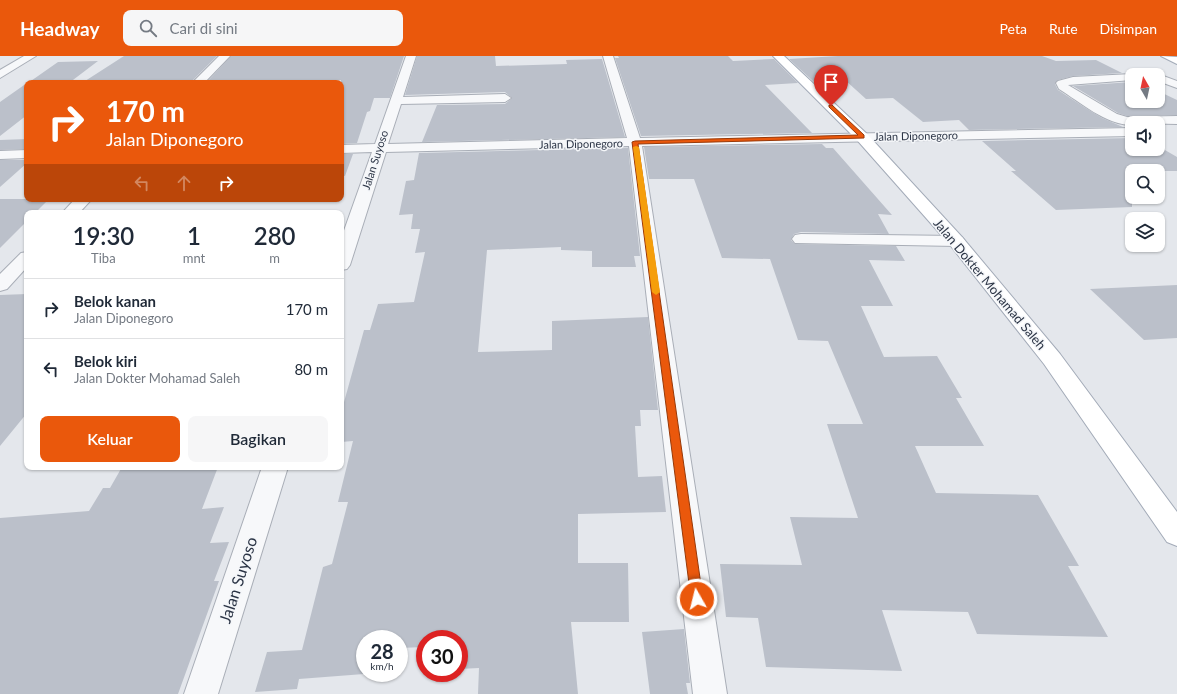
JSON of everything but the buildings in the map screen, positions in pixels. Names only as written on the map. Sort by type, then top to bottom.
[{"type":"main road","name":"Jalan Dokter Mohamad Saleh","points":[[778,56],[862,137],[956,242],[1052,359],[1177,534]]},
{"type":"main road","points":[[1166,56],[1177,61]]},
{"type":"street","points":[[0,75],[31,56]]},
{"type":"street","points":[[201,80],[225,56]]},
{"type":"street","name":"Jalan Suyoso","points":[[344,256],[411,56]]},
{"type":"street","points":[[608,56],[635,142],[710,694]]},
{"type":"street","points":[[1125,77],[1072,80],[1062,83],[1064,87],[1113,117],[1122,120],[1177,120]]},
{"type":"street","points":[[1165,79],[1177,83]]},
{"type":"street","points":[[396,101],[505,98]]},
{"type":"street","name":"Jalan Diponegoro","points":[[344,149],[1125,132]]},
{"type":"street","points":[[1165,132],[1177,132]]},
{"type":"street","points":[[0,155],[24,154]]},
{"type":"street","points":[[73,210],[81,202]]},
{"type":"street","points":[[801,239],[956,242]]},
{"type":"street","points":[[0,285],[24,260]]},
{"type":"street","name":"Jalan Suyoso","points":[[200,694],[274,470]]},
{"type":"slow traffic","points":[[636,147],[656,292]]},
{"type":"route","points":[[697,599],[635,142],[862,137],[831,106]]}]
